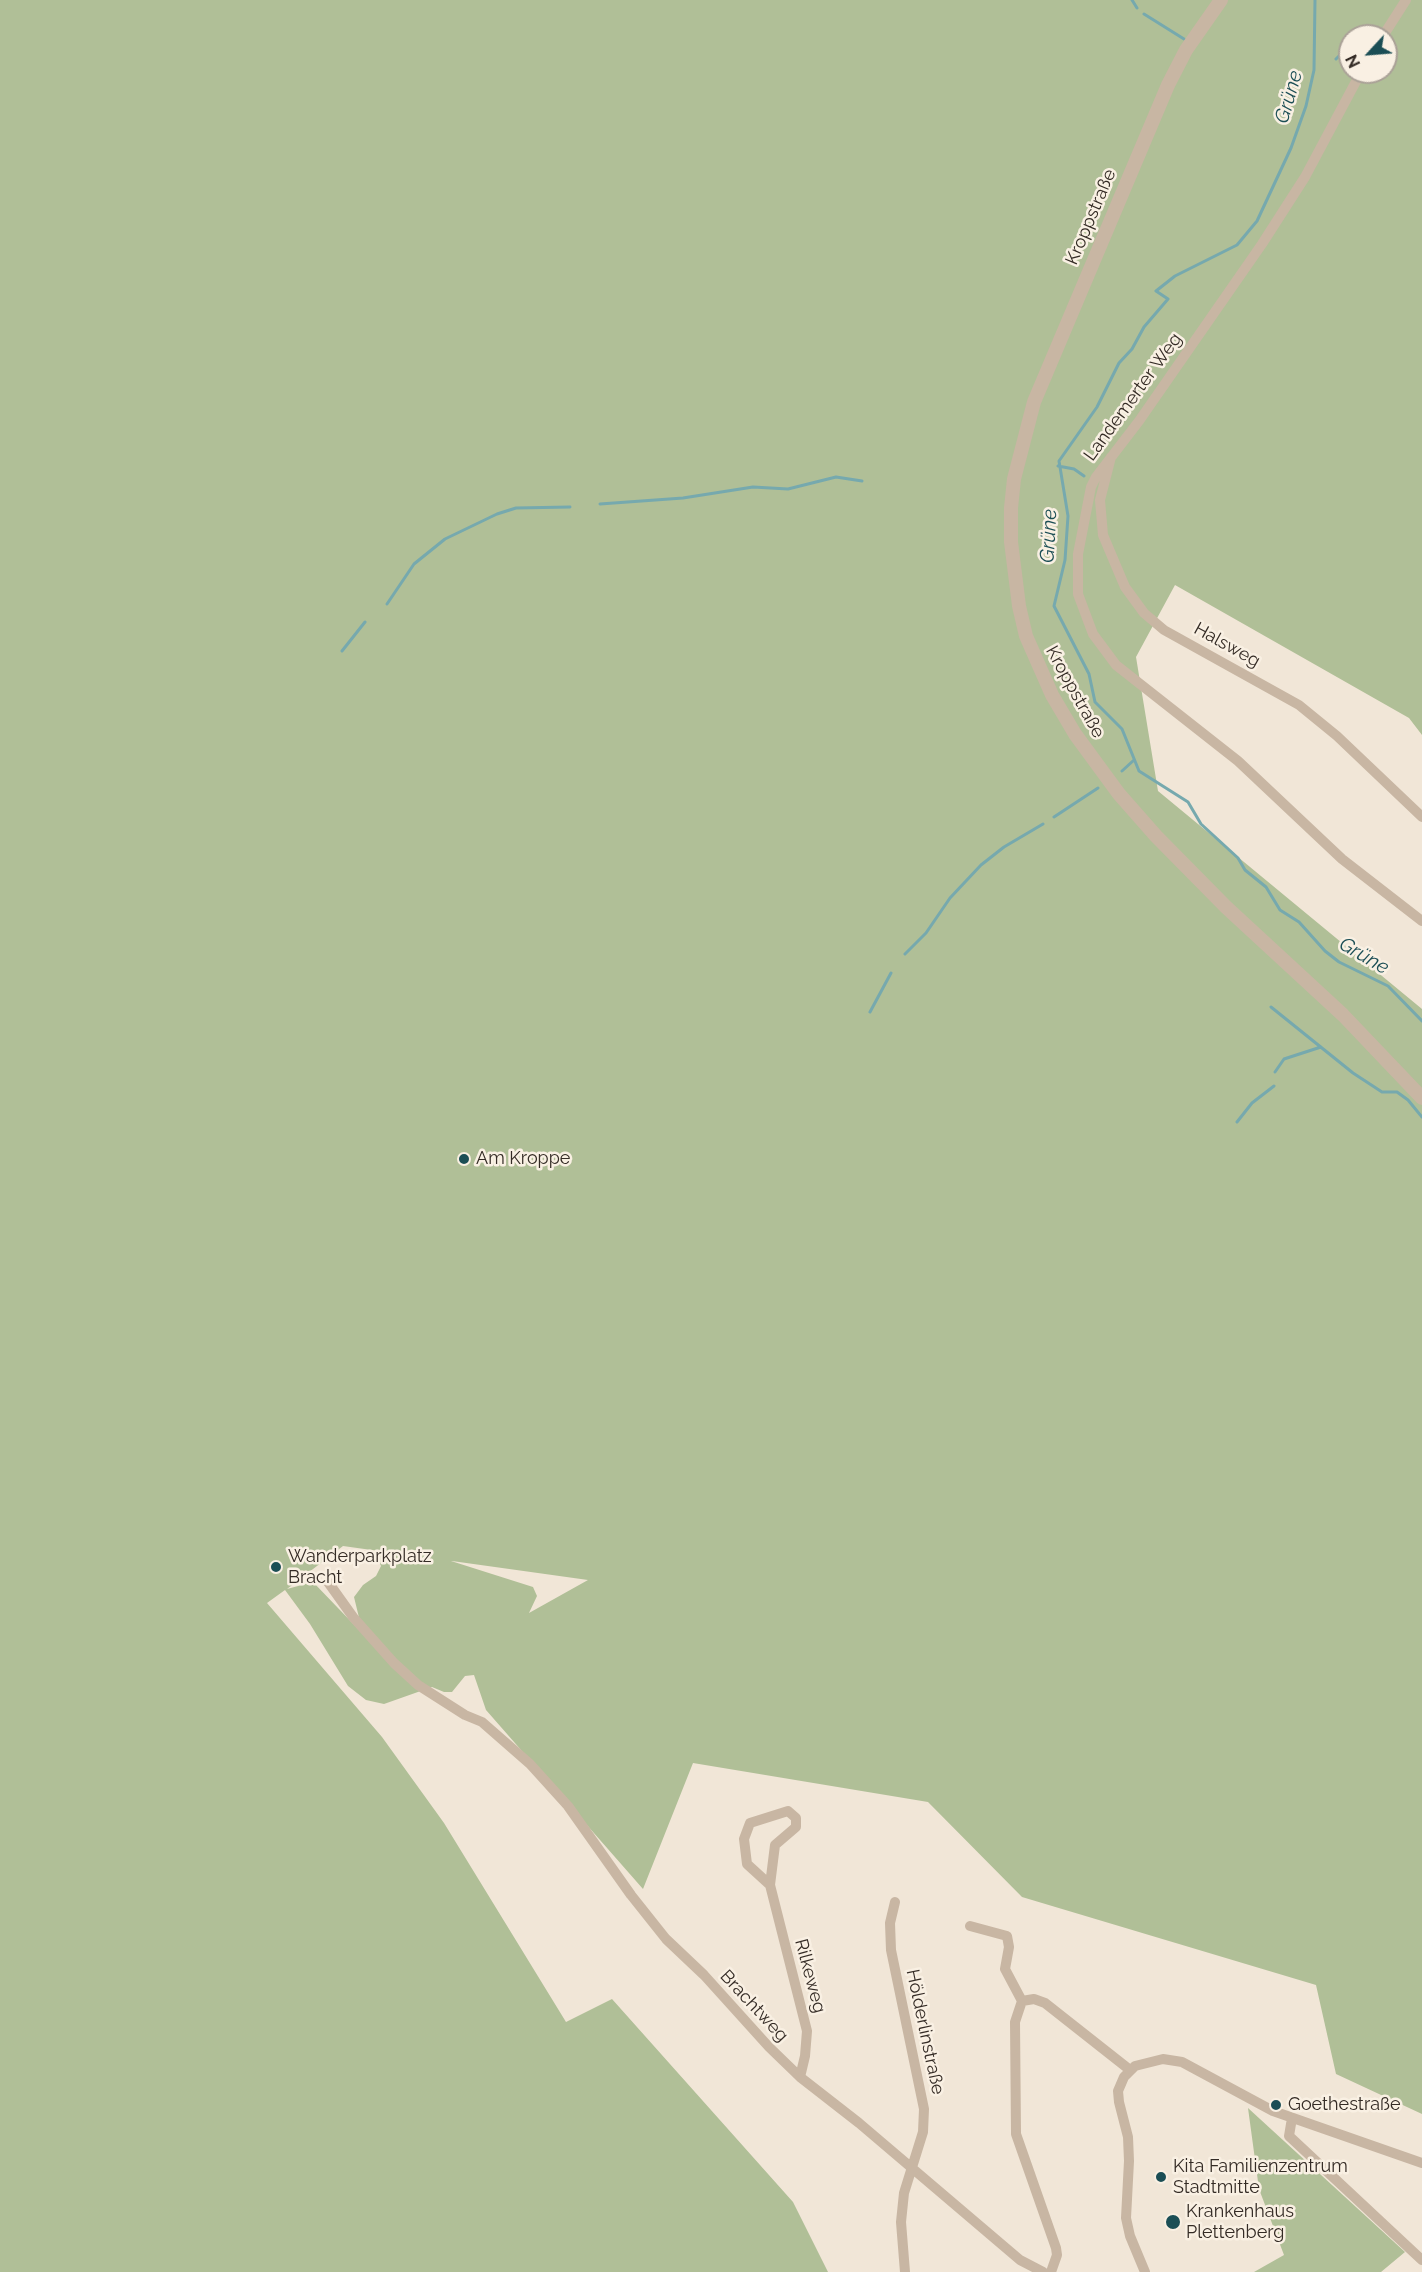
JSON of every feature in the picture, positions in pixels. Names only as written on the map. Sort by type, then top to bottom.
[{"type":"street","name":"Kroppstraße","points":[[1221,0],[1186,50],[1168,85],[1035,402],[1014,480],[1011,508],[1011,552],[1019,606],[1026,636],[1052,695],[1075,734],[1119,794],[1156,836],[1226,907],[1342,1015],[1422,1098]]},
{"type":"street","points":[[1391,24],[1406,0]]},
{"type":"street","name":"Landemerter Weg","points":[[1354,84],[1305,177],[1268,235],[1139,422],[1091,487],[1077,576],[1078,594],[1086,618],[1100,645],[1116,664],[1238,761],[1342,859],[1422,921]]},
{"type":"street","name":"Halsweg","points":[[1112,456],[1100,500],[1103,535],[1125,588],[1144,613],[1164,630],[1299,705],[1337,736],[1422,817]]},
{"type":"street","name":"Brachtweg","points":[[328,1582],[353,1617],[394,1663],[439,1700],[482,1722],[530,1764],[568,1806],[631,1895],[666,1939],[704,1975],[800,2077],[911,2166],[1020,2260],[1042,2272]]},
{"type":"street","name":"Rilkeweg","points":[[770,1885],[747,1864],[744,1839],[750,1823],[788,1811],[796,1818],[796,1827],[775,1845],[770,1885],[807,2031],[800,2077]]},
{"type":"street","name":"Hölderlinstraße","points":[[895,1902],[890,1923],[891,1950],[924,2109],[923,2132],[911,2166],[901,2222],[905,2272]]},
{"type":"street","points":[[970,1926],[1007,1936],[1009,1947],[1005,1969],[1022,2001],[1015,2022],[1016,2134],[1056,2248],[1057,2255],[1052,2272]]},
{"type":"street","points":[[1022,2001],[1034,1999],[1045,2002],[1130,2070]]},
{"type":"street","points":[[1145,2272],[1130,2236],[1126,2218],[1130,2161],[1119,2091],[1130,2070],[1150,2061],[1182,2062],[1200,2069],[1254,2102],[1292,2118],[1422,2163]]},
{"type":"street","points":[[1292,2118],[1289,2136],[1422,2260]]},
{"type":"green space","points":[[0,0],[1422,0],[1422,735],[1409,718],[1175,585],[1136,657],[1158,791],[1422,1009],[1422,2114],[1336,2074],[1316,1985],[1022,1897],[928,1802],[693,1763],[643,1889],[486,1710],[474,1675],[465,1676],[452,1692],[444,1692],[432,1687],[384,1704],[366,1700],[348,1686],[310,1624],[285,1590],[267,1603],[382,1737],[444,1823],[566,2022],[612,1999],[793,2202],[828,2272],[0,2272]],"holes":[[[343,1546],[386,1552],[376,1555],[381,1566],[376,1576],[363,1585],[354,1597],[363,1634],[313,1582],[287,1589]],[[451,1561],[588,1580],[529,1613],[537,1596],[533,1587]]]},
{"type":"green space","points":[[1248,2108],[1405,2252],[1381,2272],[1254,2272],[1284,2255],[1259,2189]]},
{"type":"waterway","points":[[1132,0],[1137,8]]},
{"type":"waterway","name":"Grüne","points":[[1315,0],[1314,70],[1306,106],[1291,148],[1257,221],[1237,245],[1175,276],[1156,291],[1168,299],[1144,327],[1132,349],[1119,363],[1097,407],[1059,461],[1068,516],[1065,560],[1054,606],[1089,674],[1095,702],[1122,729],[1139,771],[1188,802],[1201,824],[1238,858],[1245,870],[1266,887],[1280,910],[1299,922],[1325,951],[1339,962],[1388,986],[1422,1021]]},
{"type":"waterway","points":[[1144,14],[1184,39]]},
{"type":"waterway","points":[[1058,466],[1074,469],[1084,476]]},
{"type":"waterway","points":[[600,504],[683,498],[753,487],[788,489],[836,477],[862,481]]},
{"type":"waterway","points":[[387,604],[414,564],[445,539],[497,514],[516,508],[570,507]]},
{"type":"waterway","points":[[342,651],[365,622]]},
{"type":"waterway","points":[[1122,771],[1134,760]]},
{"type":"waterway","points":[[1054,817],[1098,788]]},
{"type":"waterway","points":[[905,954],[926,933],[950,898],[981,865],[1004,847],[1043,824]]},
{"type":"waterway","points":[[870,1012],[891,973]]},
{"type":"waterway","points":[[1271,1007],[1353,1073],[1382,1092],[1397,1092],[1408,1100],[1422,1117]]},
{"type":"waterway","points":[[1275,1072],[1284,1059],[1321,1047]]},
{"type":"waterway","points":[[1237,1122],[1252,1103],[1274,1086]]},
{"type":"place","name":"Am Kroppe","points":[[464,1159]]},
{"type":"place","name":"Wanderparkplatz Bracht","points":[[276,1567]]},
{"type":"place","name":"Goethestraße","points":[[1276,2105]]},
{"type":"place","name":"Kita Familienzentrum Stadtmitte","points":[[1161,2177]]},
{"type":"place","name":"Krankenhaus Plettenberg","points":[[1173,2222]]}]
